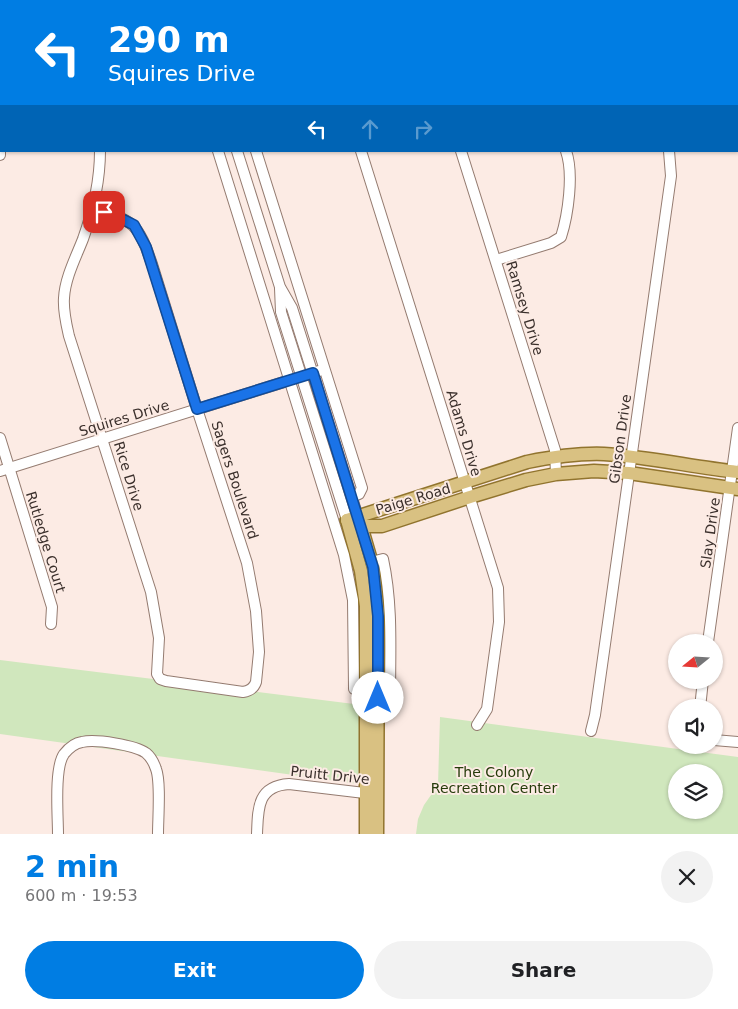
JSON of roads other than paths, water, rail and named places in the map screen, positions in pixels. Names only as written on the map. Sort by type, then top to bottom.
[{"type":"main road","name":"Paige Road","points":[[355,521],[527,462],[556,458],[595,454],[632,457],[735,472]]},
{"type":"main road","name":"Paige Road","points":[[355,521],[382,526],[526,480],[556,474],[594,471],[629,473],[734,488]]},
{"type":"main road","points":[[355,521],[368,548],[372,562],[378,616],[378,698],[372,794],[366,834]]},
{"type":"main road","points":[[355,521],[358,556],[364,588],[366,689],[372,794],[377,834]]},
{"type":"main road","points":[[368,548],[371,538],[382,526]]},
{"type":"street","points":[[0,122],[0,155]]},
{"type":"street","name":"Rice Drive","points":[[100,152],[93,210],[68,278],[64,296],[64,314],[151,592],[159,638],[157,674],[160,679],[166,681],[206,687]]},
{"type":"street","points":[[218,152],[344,555],[351,581],[354,622],[354,689],[366,689]]},
{"type":"street","points":[[237,152],[280,287],[292,308],[313,373],[352,496],[355,521]]},
{"type":"street","points":[[256,152],[362,488],[359,494],[352,496]]},
{"type":"street","name":"Adams Drive","points":[[361,152],[498,588],[499,622],[487,709],[477,725]]},
{"type":"street","name":"Ramsey Drive","points":[[461,152],[555,450],[556,474]]},
{"type":"street","points":[[496,260],[551,243],[561,237],[570,184],[566,152]]},
{"type":"street","name":"Gibson Drive","points":[[590,731],[595,715],[671,176],[669,152]]},
{"type":"street","name":"Sagers Boulevard","points":[[93,210],[114,215],[134,225],[146,247],[247,563],[256,612],[259,652],[256,682],[248,691],[243,692],[206,687]]},
{"type":"street","points":[[280,287],[281,312],[300,377],[355,521]]},
{"type":"street","name":"Squires Drive","points":[[4,470],[324,370]]},
{"type":"street","name":"Slay Drive","points":[[709,634],[734,488],[738,428]]},
{"type":"street","name":"Rutledge Court","points":[[0,438],[4,470],[52,607],[51,624]]},
{"type":"street","points":[[58,834],[58,768],[63,755],[71,747],[80,742],[92,741],[132,747],[145,752],[152,760],[157,771],[158,834]]},
{"type":"street","points":[[723,741],[738,742]]},
{"type":"street","name":"Pruitt Drive","points":[[257,834],[260,801],[264,794],[278,784],[372,794]]},
{"type":"park label","name":"The Colony Recreation Center","points":[[494,780]]}]
